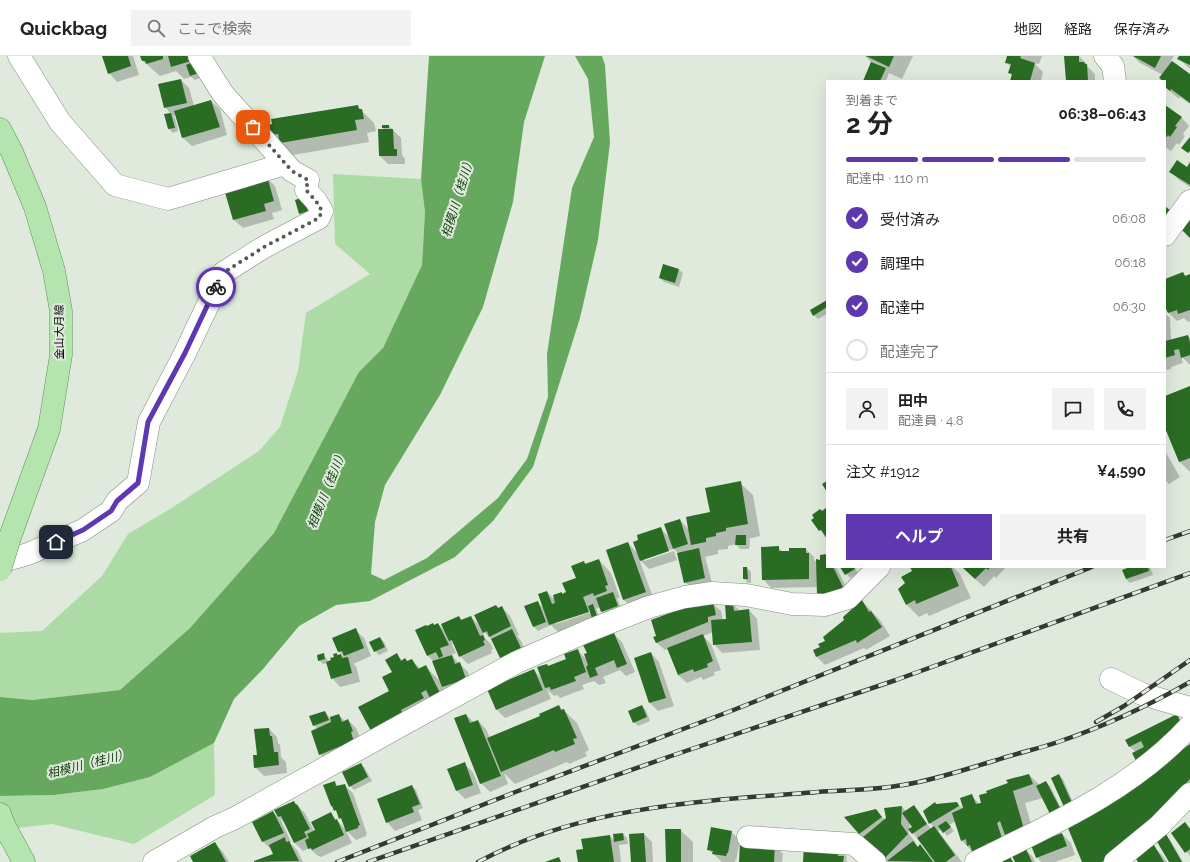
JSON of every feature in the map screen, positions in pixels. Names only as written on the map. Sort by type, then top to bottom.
[{"type":"main road","name":"金山大月線","points":[[0,129],[12,152],[35,207],[54,271],[61,311],[61,355],[48,429],[0,570]]},
{"type":"main road","points":[[0,814],[4,825],[24,862]]},
{"type":"street","points":[[19,56],[60,122],[114,185],[168,199],[285,164]]},
{"type":"street","points":[[0,562],[28,554],[83,530],[111,511],[117,501],[138,483],[148,422],[185,353],[223,273],[264,247],[319,218],[322,211],[316,201],[306,190],[308,180],[292,171],[285,164],[223,94],[199,56]]},
{"type":"street","points":[[1106,56],[1113,66],[1115,80]]},
{"type":"street","points":[[1166,234],[1190,201]]},
{"type":"street","points":[[154,862],[215,827],[235,818],[517,662],[588,631],[649,607],[685,597],[712,593],[746,595],[792,604],[825,605],[848,598],[873,571]]},
{"type":"street","points":[[1111,679],[1142,694],[1190,708]]},
{"type":"street","points":[[976,862],[1069,816],[1140,772],[1174,744],[1190,726]]},
{"type":"street","points":[[1115,862],[1159,826],[1190,794]]},
{"type":"street","points":[[748,837],[854,844],[875,862]]},
{"type":"shaded area","points":[[333,174],[421,179],[425,212],[422,265],[383,348],[274,533],[190,628],[120,690],[32,700],[0,697],[0,630],[1,633],[42,631],[102,576],[128,534],[170,509],[259,451],[280,427],[298,371],[306,313],[370,274],[335,244]]},
{"type":"shaded area","points":[[214,743],[215,795],[134,844],[52,824],[0,830],[0,796],[54,795],[103,789],[150,777]]},
{"type":"water","name":"相模川（桂川）","points":[[429,56],[545,56],[524,122],[513,202],[483,307],[440,395],[385,485],[375,522],[371,574],[384,580],[427,558],[498,498],[527,459],[548,397],[547,354],[572,188],[594,137],[588,79],[575,56],[602,56],[605,65],[610,143],[598,240],[580,318],[533,467],[493,521],[455,557],[370,601],[336,605],[299,626],[263,669],[234,699],[214,743],[150,777],[103,789],[54,795],[0,796],[0,697],[32,700],[120,690],[190,628],[274,533],[359,372],[383,348],[422,265],[425,212],[421,179]]},
{"type":"building","points":[[102,56],[128,56],[131,66],[108,74]]},
{"type":"building","points":[[140,56],[163,56],[163,59],[146,64],[145,61],[142,61]]},
{"type":"building","points":[[168,56],[189,56],[191,61],[171,67]]},
{"type":"building","points":[[866,56],[894,56],[889,67]]},
{"type":"building","points":[[1007,56],[1021,56],[1020,58],[1035,63],[1030,80],[1010,80],[1012,74],[1008,73],[1011,64],[1005,63]]},
{"type":"building","points":[[1064,56],[1079,56],[1079,62],[1084,62],[1087,64],[1088,80],[1066,80]]},
{"type":"building","points":[[1133,56],[1161,56],[1155,68]]},
{"type":"building","points":[[1179,56],[1190,56],[1190,65],[1177,59]]},
{"type":"building","points":[[195,61],[199,73],[190,76],[186,65]]},
{"type":"building","points":[[1172,61],[1190,74],[1190,103],[1171,89],[1170,91],[1166,88],[1166,80],[1160,80],[1159,78]]},
{"type":"building","points":[[871,62],[886,68],[880,80],[863,80]]},
{"type":"building","points":[[181,79],[187,103],[164,108],[158,84]]},
{"type":"building","points":[[211,100],[220,127],[182,138],[174,111]]},
{"type":"building","points":[[358,105],[359,109],[362,109],[364,119],[355,120],[357,130],[280,143],[278,134],[270,135],[269,125],[272,124],[271,119]]},
{"type":"building","points":[[1166,106],[1182,117],[1175,126],[1177,127],[1170,137],[1168,135],[1166,138]]},
{"type":"building","points":[[171,113],[175,128],[168,129],[164,114]]},
{"type":"building","points":[[382,125],[389,125],[389,128],[382,128]]},
{"type":"building","points":[[378,129],[393,129],[394,149],[397,149],[397,156],[379,156]]},
{"type":"building","points":[[1190,137],[1190,151],[1188,153],[1181,148]]},
{"type":"building","points":[[1177,160],[1187,167],[1190,162],[1190,185],[1169,172]]},
{"type":"building","points":[[267,176],[274,201],[264,204],[266,211],[233,220],[224,189]]},
{"type":"building","points":[[304,197],[308,211],[299,214],[295,200]]},
{"type":"building","points":[[1166,207],[1172,212],[1166,220]]},
{"type":"building","points":[[1190,218],[1190,238],[1180,228]]},
{"type":"building","points":[[663,264],[679,269],[675,283],[659,278]]},
{"type":"building","points":[[1183,272],[1185,276],[1190,274],[1190,310],[1178,314],[1177,310],[1168,313],[1166,309],[1166,279]]},
{"type":"building","points":[[826,301],[826,308],[813,316],[810,310]]},
{"type":"building","points":[[1188,335],[1190,342],[1190,355],[1181,358],[1179,349],[1174,350],[1175,355],[1166,358],[1166,341]]},
{"type":"building","points":[[1190,386],[1190,458],[1179,462],[1166,430],[1166,396]]},
{"type":"building","points":[[741,481],[748,524],[726,528],[726,531],[716,533],[716,536],[706,538],[706,542],[691,545],[686,517],[710,512],[705,488]]},
{"type":"building","points":[[826,482],[826,490],[822,484]]},
{"type":"building","points":[[826,508],[826,538],[811,520],[814,518],[812,515],[820,509],[822,511]]},
{"type":"building","points":[[680,519],[688,544],[673,549],[664,524]]},
{"type":"building","points":[[661,527],[669,551],[640,561],[633,542],[638,540],[637,535]]},
{"type":"building","points":[[736,535],[746,535],[746,545],[735,545]]},
{"type":"building","points":[[628,542],[646,592],[623,600],[606,550]]},
{"type":"building","points":[[779,546],[779,551],[789,551],[789,548],[806,548],[806,553],[809,553],[809,579],[762,580],[761,547]]},
{"type":"building","points":[[699,548],[705,578],[684,583],[677,553]]},
{"type":"building","points":[[826,554],[826,568],[834,568],[844,589],[841,593],[817,595],[816,559],[820,560],[820,555]]},
{"type":"building","points":[[599,559],[608,585],[605,586],[607,591],[594,596],[593,593],[583,597],[589,612],[549,625],[538,594],[547,591],[552,604],[555,603],[553,595],[566,592],[562,583],[576,578],[571,566],[584,561],[585,564]]},
{"type":"building","points":[[743,567],[747,567],[748,579],[743,579]]},
{"type":"building","points":[[841,568],[854,568],[855,569],[845,575]]},
{"type":"building","points":[[910,568],[951,568],[959,586],[916,604],[915,600],[906,605],[898,589],[905,583],[901,577],[912,571]]},
{"type":"building","points":[[963,568],[986,568],[975,579]]},
{"type":"building","points":[[1127,568],[1148,568],[1149,571],[1126,579],[1122,570]]},
{"type":"building","points":[[613,592],[618,606],[601,612],[596,598]]},
{"type":"building","points":[[862,600],[869,612],[871,611],[882,627],[857,643],[856,640],[816,657],[813,650],[820,647],[818,644],[825,641],[823,637],[844,620],[843,617]]},
{"type":"building","points":[[538,601],[546,622],[533,627],[524,606]]},
{"type":"building","points":[[713,602],[716,615],[708,617],[708,622],[656,643],[653,637],[656,636],[651,620],[694,604]]},
{"type":"building","points":[[725,603],[733,603],[734,611],[749,609],[752,642],[713,645],[711,620],[726,619]]},
{"type":"building","points":[[593,604],[597,616],[592,618],[588,606]]},
{"type":"building","points":[[496,605],[498,608],[502,606],[511,626],[489,637],[487,631],[483,633],[474,615]]},
{"type":"building","points":[[459,616],[461,620],[471,616],[480,636],[483,635],[485,645],[459,657],[452,640],[449,641],[441,624]]},
{"type":"building","points":[[433,623],[434,625],[438,623],[449,645],[440,648],[443,656],[439,658],[436,652],[427,656],[415,630]]},
{"type":"building","points":[[356,628],[364,648],[344,656],[342,651],[338,652],[332,638]]},
{"type":"building","points":[[512,629],[521,648],[500,658],[491,639]]},
{"type":"building","points":[[614,633],[627,664],[617,668],[614,660],[595,668],[598,675],[590,678],[586,667],[588,665],[584,654],[587,653],[583,645]]},
{"type":"building","points":[[703,634],[713,661],[707,664],[708,667],[694,672],[693,669],[678,675],[667,648]]},
{"type":"building","points":[[380,637],[385,647],[374,652],[369,642]]},
{"type":"building","points":[[578,649],[586,672],[574,677],[576,681],[551,690],[550,687],[545,688],[537,667],[547,664],[548,666],[566,659],[564,654]]},
{"type":"building","points":[[651,652],[666,698],[649,703],[634,658]]},
{"type":"building","points":[[324,653],[325,659],[318,661],[317,655]]},
{"type":"building","points":[[337,653],[337,655],[341,654],[342,658],[348,657],[352,673],[331,679],[326,662],[331,660],[330,658],[334,657],[333,654]]},
{"type":"building","points":[[397,653],[401,661],[405,658],[407,661],[412,659],[418,669],[426,665],[440,693],[430,698],[426,690],[421,693],[424,698],[401,710],[403,714],[371,731],[358,707],[389,691],[382,677],[392,672],[385,660]]},
{"type":"building","points":[[452,655],[455,664],[460,662],[466,679],[442,687],[432,661]]},
{"type":"building","points":[[534,669],[543,690],[496,710],[487,689]]},
{"type":"building","points":[[559,705],[561,710],[564,709],[577,738],[573,739],[575,744],[555,752],[554,750],[501,772],[487,738],[540,716],[539,714]]},
{"type":"building","points":[[642,705],[647,717],[633,723],[628,711]]},
{"type":"building","points":[[325,711],[329,720],[313,726],[309,716]]},
{"type":"building","points":[[339,714],[342,722],[348,719],[353,731],[351,732],[354,742],[319,755],[311,731],[331,722],[330,717]]},
{"type":"building","points":[[466,714],[470,723],[478,720],[501,776],[480,784],[454,718]]},
{"type":"building","points":[[1177,714],[1182,725],[1161,744],[1147,751],[1149,755],[1136,761],[1132,753],[1144,747],[1141,741],[1129,747],[1125,740]]},
{"type":"building","points":[[269,728],[270,736],[272,736],[274,752],[278,752],[279,765],[254,768],[253,755],[257,755],[254,729]]},
{"type":"building","points":[[1190,744],[1190,779],[1140,832],[1102,862],[1082,862],[1068,828],[1111,801]]},
{"type":"building","points":[[465,762],[473,785],[456,791],[447,769]]},
{"type":"building","points":[[361,763],[368,777],[349,787],[342,772]]},
{"type":"building","points":[[1029,774],[1033,784],[1013,791],[1024,829],[1005,835],[1000,821],[997,823],[1002,838],[986,844],[987,846],[972,852],[970,845],[967,846],[966,839],[961,841],[952,813],[963,808],[960,798],[972,794],[976,804],[981,803],[979,795],[987,793],[986,791],[1008,783],[1006,780]]},
{"type":"building","points":[[1059,774],[1072,803],[1064,807],[1051,778]]},
{"type":"building","points":[[335,781],[336,786],[345,784],[360,825],[358,828],[346,832],[341,818],[339,819],[336,810],[334,811],[331,806],[323,785]]},
{"type":"building","points":[[1046,781],[1060,808],[1050,814],[1036,786]]},
{"type":"building","points":[[412,785],[420,804],[412,807],[414,812],[386,823],[377,799]]},
{"type":"building","points":[[294,801],[310,829],[304,832],[307,837],[294,843],[281,816],[278,817],[274,810]]},
{"type":"building","points":[[935,802],[936,804],[957,802],[959,806],[929,824],[923,811]]},
{"type":"building","points":[[914,805],[927,824],[912,834],[908,829],[912,827],[902,813]]},
{"type":"building","points":[[902,806],[901,824],[908,834],[884,859],[862,838],[886,818],[884,808]]},
{"type":"building","points":[[876,809],[882,817],[859,834],[844,817]]},
{"type":"building","points":[[273,811],[284,833],[262,842],[252,822]]},
{"type":"building","points":[[331,812],[335,820],[337,819],[344,835],[312,850],[311,848],[308,849],[305,840],[309,838],[307,834],[315,830],[311,822]]},
{"type":"building","points":[[946,821],[951,827],[943,833],[938,826]]},
{"type":"building","points":[[1185,822],[1190,829],[1190,849],[1185,853],[1171,833]]},
{"type":"building","points":[[934,826],[955,855],[946,862],[935,862],[917,838]]},
{"type":"building","points":[[711,827],[732,831],[728,853],[726,856],[712,854],[713,851],[707,850]]},
{"type":"building","points":[[665,829],[681,829],[681,862],[666,862]]},
{"type":"building","points":[[623,833],[624,840],[614,842],[613,834]]},
{"type":"building","points":[[644,833],[646,862],[631,862],[629,834]]},
{"type":"building","points":[[1062,833],[1067,846],[1036,858],[1031,845]]},
{"type":"building","points":[[1166,834],[1182,862],[1169,862],[1156,840]]},
{"type":"building","points":[[610,835],[614,862],[578,862],[576,850],[583,849],[581,839]]},
{"type":"building","points":[[285,837],[286,842],[289,841],[299,861],[254,862],[273,854],[269,845]]},
{"type":"building","points":[[913,841],[918,847],[920,844],[933,862],[887,861]]},
{"type":"building","points":[[215,842],[226,862],[193,862],[190,856]]},
{"type":"building","points":[[740,842],[775,844],[774,862],[739,862]]},
{"type":"building","points":[[804,845],[839,848],[838,856],[844,856],[843,862],[803,862]]},
{"type":"building","points":[[1154,845],[1164,862],[1138,862],[1135,857]]},
{"type":"building","points":[[1025,847],[1032,862],[1015,862],[1011,854]]},
{"type":"building","points":[[559,857],[561,862],[545,862]]},
{"type":"building","points":[[1010,857],[1013,862],[999,862]]},
{"type":"railway","points":[[1166,540],[1190,531]]},
{"type":"railway","points":[[337,862],[518,791],[731,711],[1089,568]]},
{"type":"railway","points":[[368,862],[671,756],[896,680],[1190,573]]},
{"type":"railway","points":[[1096,722],[1124,706],[1190,660]]},
{"type":"railway","points":[[478,862],[518,843],[559,829],[644,809],[731,799],[882,788],[927,780],[1043,747],[1092,730],[1190,682]]},
{"type":"way so far","points":[[216,287],[223,273],[264,247],[319,218],[322,211],[316,201],[306,190],[308,180],[292,171],[253,127]]},
{"type":"route","points":[[56,542],[83,530],[111,511],[117,501],[138,483],[148,422],[185,353],[216,287]]}]
